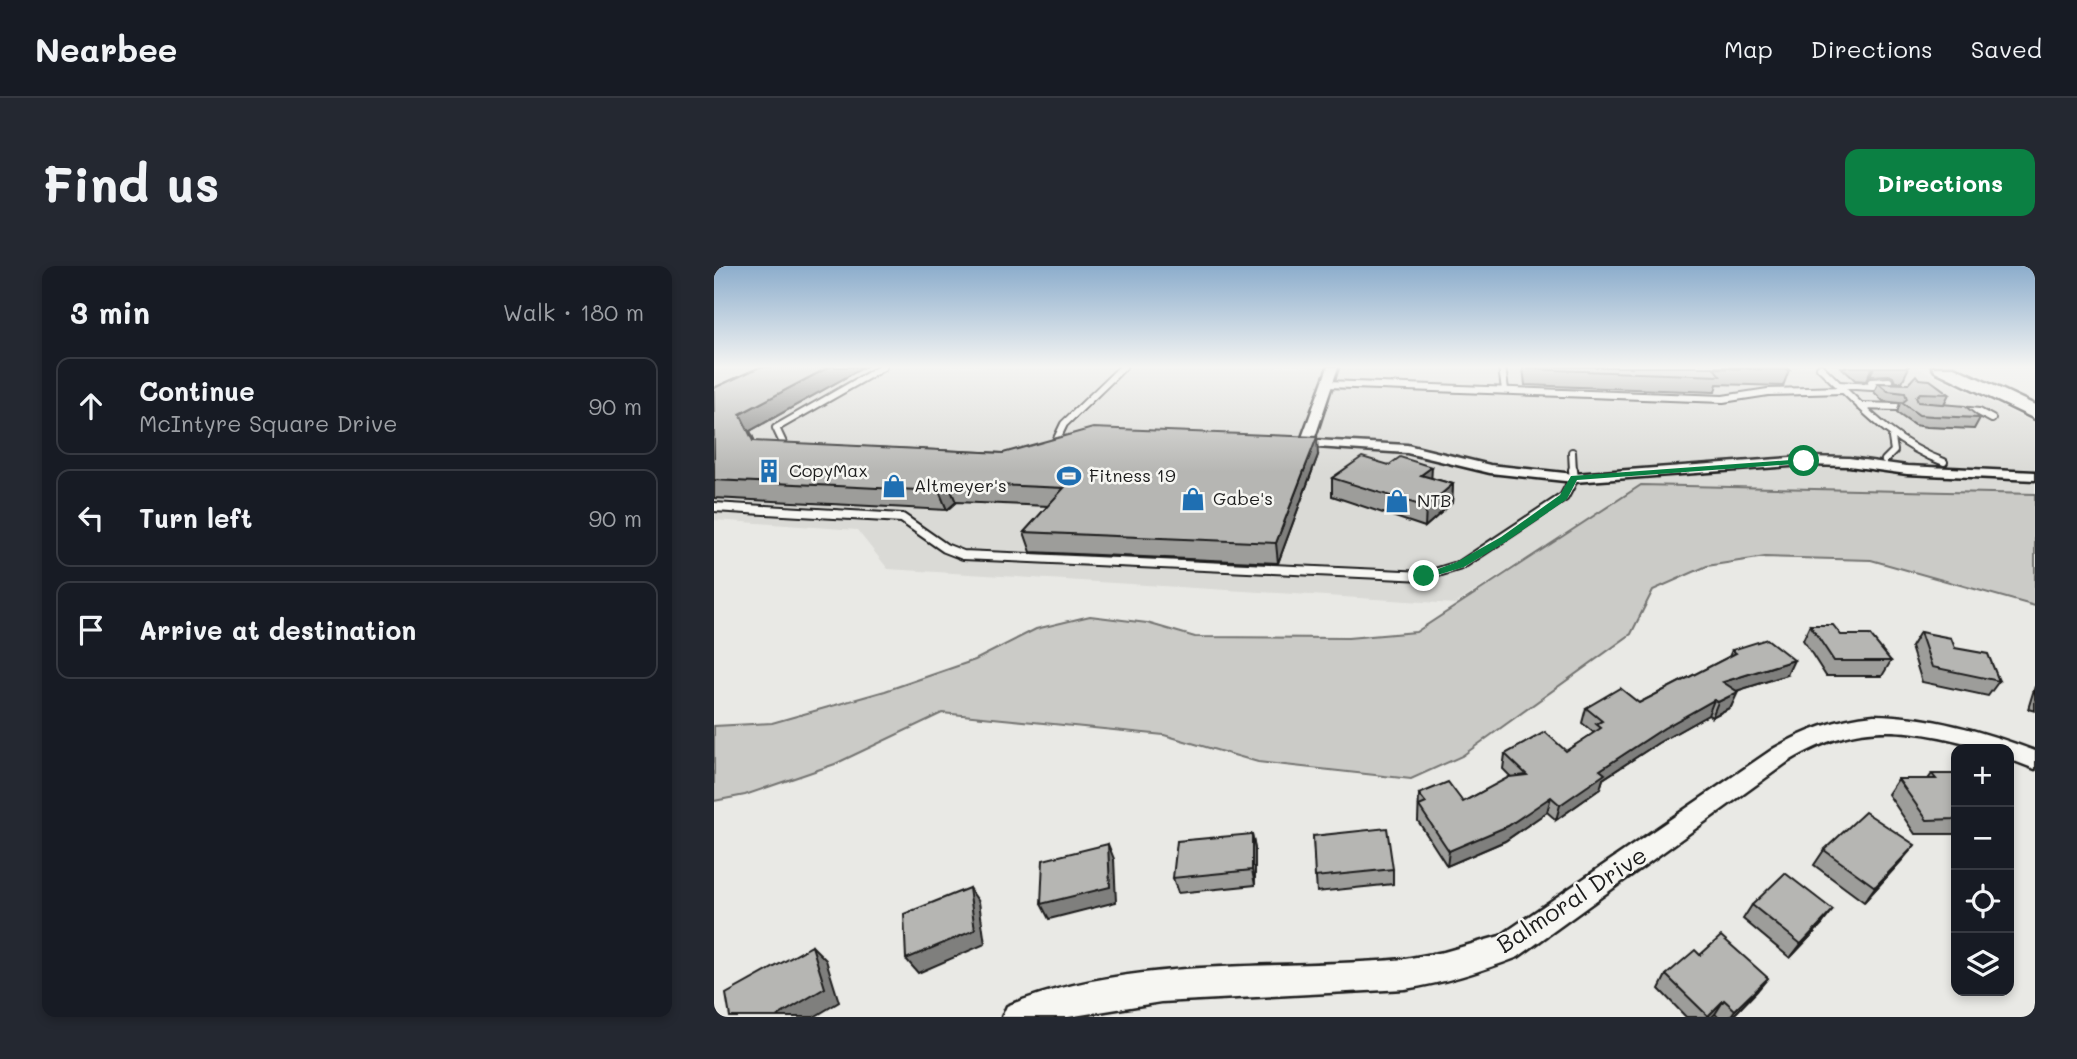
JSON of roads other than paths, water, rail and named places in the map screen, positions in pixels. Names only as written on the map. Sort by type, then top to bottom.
[{"type":"main road","points":[[2013,402],[2035,413]]},
{"type":"street","points":[[1319,402],[1301,443],[1407,449],[1490,469],[1574,478],[1786,462],[1885,460],[2035,465]]},
{"type":"street","points":[[1849,462],[1907,470],[2035,476]]},
{"type":"street","name":"Balmoral Drive","points":[[1018,1017],[1068,1002],[1150,987],[1367,978],[1407,974],[1475,959],[1508,947],[1781,755],[1811,738],[1848,726],[1914,725],[1993,744]]},
{"type":"street","name":"Balmoral Drive","points":[[2014,751],[2035,760]]},
{"type":"lane","points":[[796,450],[784,445],[776,428],[822,402]]},
{"type":"lane","points":[[1054,445],[1064,424],[1086,402]]},
{"type":"lane","points":[[1856,402],[1892,438],[1920,454],[1944,461]]},
{"type":"lane","points":[[1860,406],[1897,407]]},
{"type":"lane","points":[[1955,410],[1979,412],[1992,419]]},
{"type":"lane","points":[[1885,460],[1894,451],[1892,438]]},
{"type":"lane","points":[[1042,448],[1066,442]]},
{"type":"lane","points":[[714,507],[902,519],[910,522],[942,548],[963,555],[1412,576],[1449,569],[1504,539],[1564,497],[1574,478],[1572,452]]},
{"type":"place","name":"CopyMax","points":[[769,471]]},
{"type":"place","name":"Fitness 19","points":[[1069,476]]},
{"type":"place","name":"Altmeyer's","points":[[894,486]]},
{"type":"place","name":"Gabe's","points":[[1193,499]]},
{"type":"place","name":"NTB","points":[[1397,501]]}]
